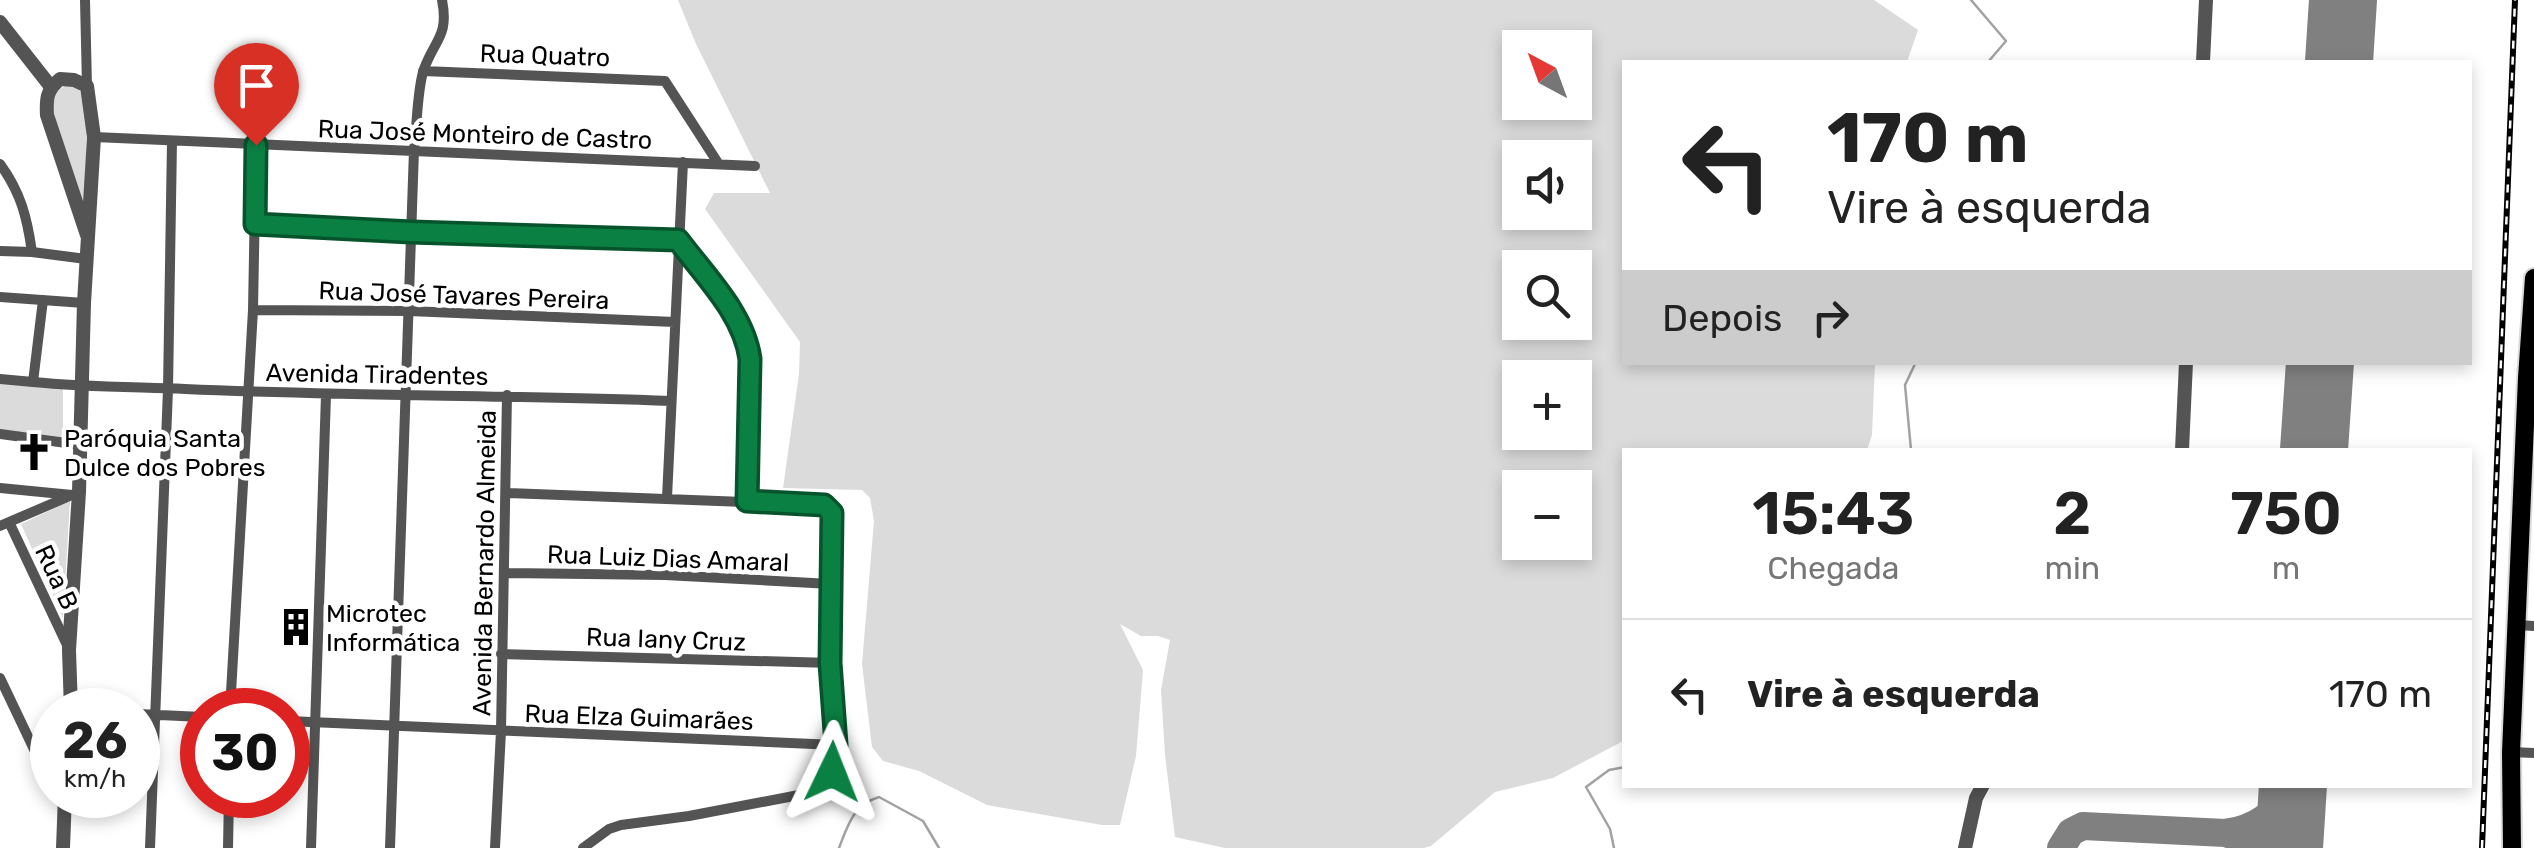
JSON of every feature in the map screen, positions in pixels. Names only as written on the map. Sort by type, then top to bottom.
[{"type":"main road","points":[[2512,848],[2511,752],[2525,625],[2534,278]]},
{"type":"street","points":[[73,688],[70,650],[76,493],[94,137],[86,86],[85,0]]},
{"type":"street","points":[[390,848],[414,150],[423,71],[446,19],[442,0]]},
{"type":"street","points":[[2203,60],[2206,0]]},
{"type":"street","points":[[0,22],[51,87]]},
{"type":"street","name":"Rua Quatro","points":[[423,71],[665,81],[718,163]]},
{"type":"street","points":[[86,86],[74,80],[60,80],[46,98],[47,115],[87,235]]},
{"type":"street","name":"Rua José Monteiro de Castro","points":[[94,137],[755,166]]},
{"type":"street","points":[[157,688],[172,142]]},
{"type":"street","points":[[231,688],[253,310],[256,145]]},
{"type":"street","points":[[666,498],[683,162]]},
{"type":"street","points":[[0,164],[14,182],[27,216],[32,252]]},
{"type":"street","points":[[0,182],[14,182]]},
{"type":"street","points":[[255,224],[678,240]]},
{"type":"street","points":[[678,240],[748,338],[747,501]]},
{"type":"street","points":[[0,252],[86,258]]},
{"type":"street","points":[[0,297],[84,303]]},
{"type":"street","points":[[33,382],[43,300]]},
{"type":"street","name":"Rua José Tavares Pereira","points":[[253,310],[409,311],[675,322]]},
{"type":"street","points":[[2182,448],[2186,365]]},
{"type":"street","name":"Avenida Tiradentes","points":[[0,379],[83,387],[326,395],[507,395],[671,401]]},
{"type":"street","points":[[312,848],[326,395]]},
{"type":"street","name":"Avenida Bernardo Almeida","points":[[495,848],[507,395]]},
{"type":"street","points":[[0,434],[80,445]]},
{"type":"street","points":[[0,488],[76,493]]},
{"type":"street","points":[[4,524],[76,493]]},
{"type":"street","points":[[506,493],[824,505],[832,513],[830,663],[836,745],[832,772],[822,787],[810,793],[689,816],[622,825],[584,848]]},
{"type":"street","name":"Rua B","points":[[4,524],[70,650]]},
{"type":"street","name":"Rua Luiz Dias Amaral","points":[[504,573],[665,575],[831,584]]},
{"type":"street","name":"Rua Iany Cruz","points":[[501,654],[830,663]]},
{"type":"street","points":[[0,678],[30,741]]},
{"type":"street","name":"Rua Elza Guimarães","points":[[310,722],[836,745]]},
{"type":"street","points":[[2511,752],[2534,753]]},
{"type":"street","points":[[1966,848],[1981,788]]},
{"type":"street","points":[[63,848],[64,818]]},
{"type":"street","points":[[150,848],[151,818]]},
{"type":"street","points":[[228,818],[228,848]]},
{"type":"shaded area","points":[[678,0],[1874,0],[1918,30],[1908,60],[1622,60],[1622,365],[1875,365],[1872,435],[1868,448],[1622,448],[1622,742],[1553,778],[1495,792],[1424,848],[1225,848],[1175,837],[1161,690],[1170,640],[1141,636],[1120,624],[1143,670],[1136,756],[1120,825],[987,805],[919,771],[883,761],[872,747],[862,664],[874,521],[870,498],[862,490],[783,488],[800,342],[705,209],[714,193],[770,193]]},
{"type":"shaded area","points":[[67,85],[76,86],[88,100],[84,206],[53,112],[59,90]]},
{"type":"shaded area","points":[[0,383],[63,388],[63,439],[0,430]]},
{"type":"shaded area","points":[[70,501],[63,618],[21,524]]},
{"type":"waterway","points":[[1971,0],[2006,41],[1990,60]]},
{"type":"waterway","points":[[1911,448],[1905,385],[1915,365]]},
{"type":"waterway","points":[[1614,848],[1610,829],[1586,787],[1609,770],[1622,768]]},
{"type":"waterway","points":[[839,848],[857,811],[879,797],[923,821],[939,848]]},
{"type":"taxiway","points":[[2225,833],[2264,818],[2288,788]]},
{"type":"taxiway","points":[[2061,848],[2071,832],[2083,826],[2225,833],[2257,848]]},
{"type":"runway","points":[[2339,60],[2343,0]]},
{"type":"runway","points":[[2314,448],[2320,365]]},
{"type":"runway","points":[[2289,848],[2293,788]]},
{"type":"railway","points":[[2482,848],[2515,0]]},
{"type":"place","name":"Paróquia Santa Dulce dos Pobres","points":[[34,452]]},
{"type":"place","name":"Microtec Informática","points":[[296,627]]},
{"type":"route","points":[[256,145],[255,224],[678,240],[748,338],[747,501],[824,505],[832,513],[830,663],[836,745],[832,772]]}]
